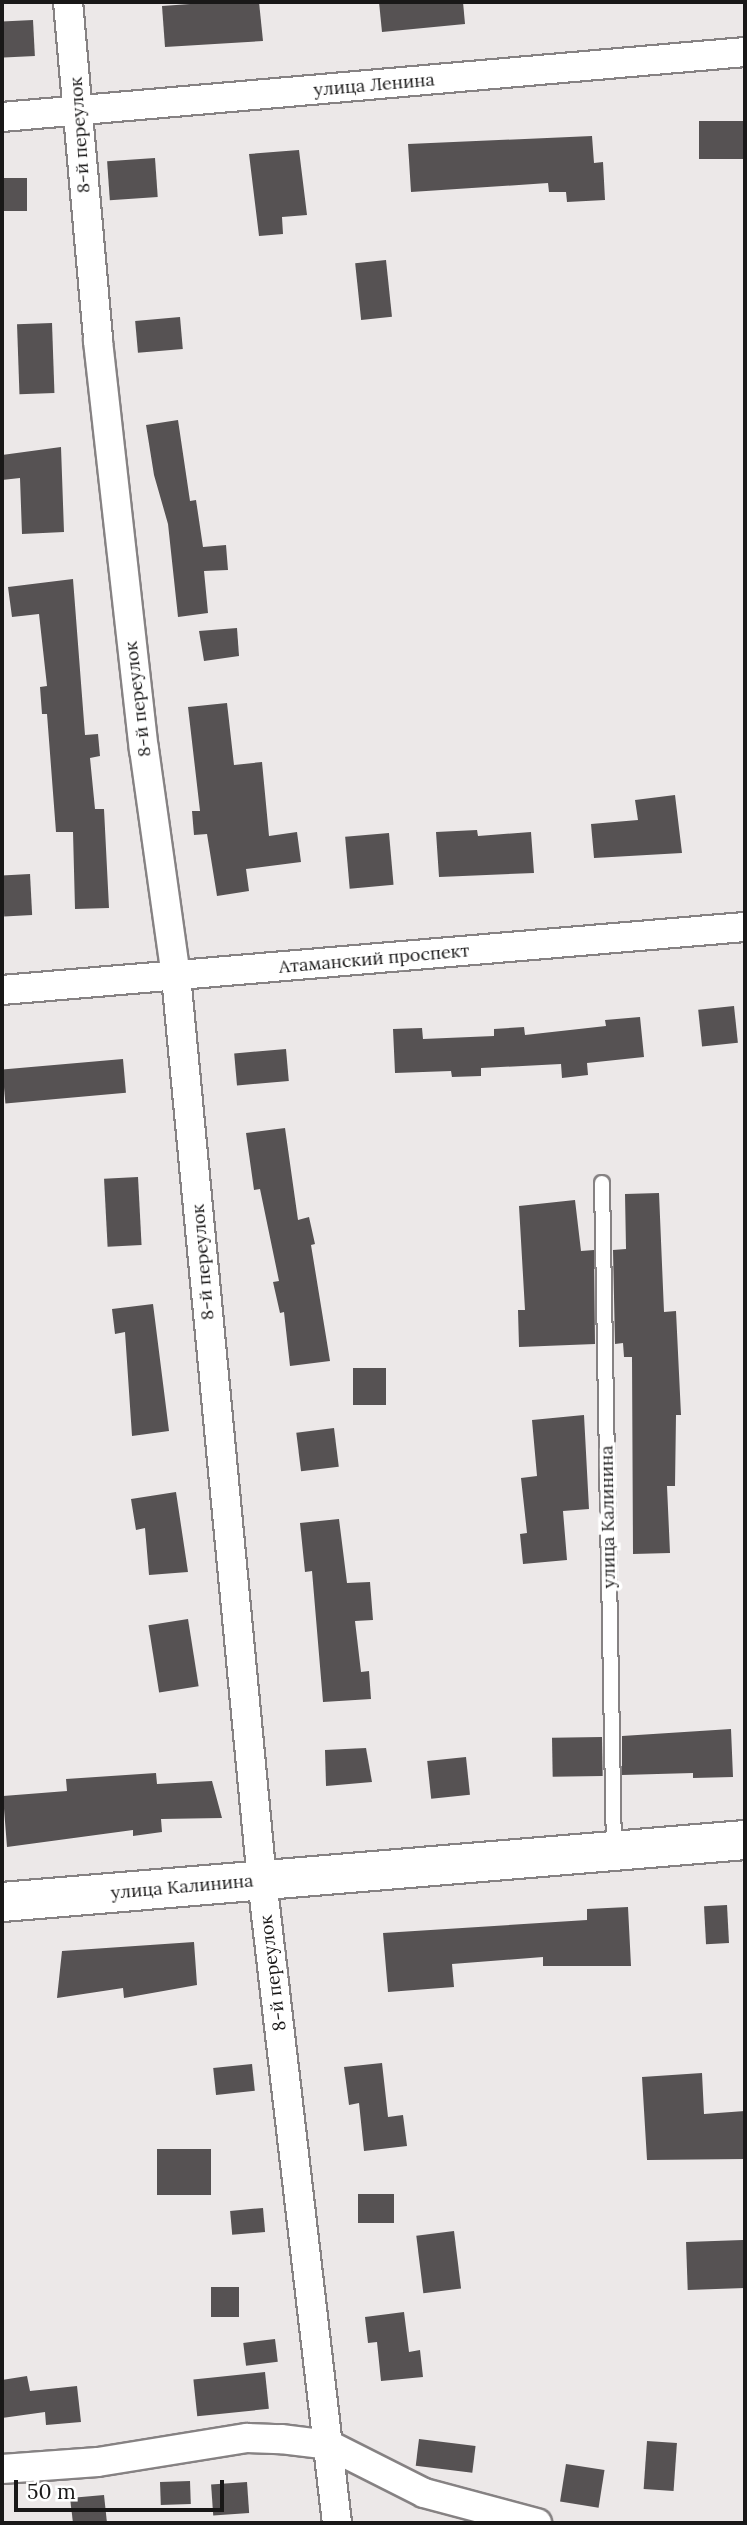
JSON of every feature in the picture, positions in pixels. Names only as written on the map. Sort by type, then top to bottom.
[{"type":"main road","name":"улица Калинина","points":[[2,1902],[745,1840]]},
{"type":"street","name":"8-й переулок","points":[[68,2],[80,110],[97,341],[144,750],[176,976],[262,1880],[337,2523]]},
{"type":"street","name":"улица Ленина","points":[[2,117],[745,52]]},
{"type":"street","name":"Атаманский проспект","points":[[2,990],[745,927]]},
{"type":"street","points":[[2,2469],[98,2462],[247,2438],[329,2445],[424,2493],[537,2523]]},
{"type":"lane","name":"улица Калинина","points":[[602,1183],[614,1850]]},
{"type":"building","points":[[259,2],[263,41],[165,47],[162,6]]},
{"type":"building","points":[[379,2],[463,2],[465,24],[382,32]]},
{"type":"building","points":[[33,20],[35,56],[4,58],[2,22]]},
{"type":"building","points":[[699,121],[745,121],[745,159],[699,159]]},
{"type":"building","points":[[592,136],[594,163],[603,162],[605,200],[567,202],[566,192],[549,192],[548,183],[411,192],[408,144]]},
{"type":"building","points":[[299,150],[307,215],[282,217],[283,234],[259,236],[249,154]]},
{"type":"building","points":[[155,158],[158,197],[110,200],[107,161]]},
{"type":"building","points":[[2,178],[27,178],[27,211],[2,211]]},
{"type":"building","points":[[386,260],[392,317],[361,320],[355,263]]},
{"type":"building","points":[[180,317],[183,349],[138,353],[135,321]]},
{"type":"building","points":[[52,323],[54,393],[19,394],[17,324]]},
{"type":"building","points":[[178,420],[190,501],[196,500],[203,547],[226,545],[228,570],[204,571],[208,613],[178,617],[168,524],[154,475],[146,425]]},
{"type":"building","points":[[61,447],[64,532],[22,534],[20,478],[2,480],[2,455]]},
{"type":"building","points":[[73,579],[85,735],[98,734],[100,756],[90,758],[95,809],[104,809],[109,908],[75,909],[73,832],[56,832],[47,714],[42,714],[40,687],[47,686],[39,614],[12,617],[8,587]]},
{"type":"building","points":[[237,628],[239,656],[204,661],[199,631]]},
{"type":"building","points":[[227,703],[234,765],[262,762],[269,836],[297,832],[301,862],[246,869],[249,891],[217,896],[207,834],[194,835],[192,811],[200,811],[188,707]]},
{"type":"building","points":[[675,795],[682,853],[594,858],[591,824],[638,820],[635,800]]},
{"type":"building","points":[[477,830],[478,836],[531,832],[534,873],[439,877],[436,832]]},
{"type":"building","points":[[389,833],[394,885],[350,889],[345,837]]},
{"type":"building","points":[[30,874],[32,915],[4,916],[2,875]]},
{"type":"building","points":[[734,1006],[738,1043],[702,1047],[698,1010]]},
{"type":"building","points":[[640,1017],[644,1057],[587,1063],[588,1075],[562,1078],[561,1064],[481,1068],[481,1076],[452,1077],[451,1071],[395,1073],[393,1029],[422,1028],[423,1039],[494,1036],[494,1029],[524,1027],[525,1035],[606,1026],[605,1020]]},
{"type":"building","points":[[286,1049],[289,1081],[237,1085],[234,1054]]},
{"type":"building","points":[[123,1059],[126,1093],[5,1103],[2,1070]]},
{"type":"building","points":[[285,1128],[298,1220],[309,1217],[315,1244],[311,1245],[330,1361],[290,1366],[284,1312],[280,1313],[273,1282],[279,1281],[260,1189],[254,1190],[246,1133]]},
{"type":"building","points":[[138,1177],[142,1245],[108,1247],[104,1179]]},
{"type":"building","points":[[659,1193],[664,1312],[676,1311],[681,1415],[676,1415],[675,1486],[667,1486],[670,1553],[633,1554],[632,1357],[624,1357],[623,1343],[615,1344],[613,1250],[626,1249],[625,1194]]},
{"type":"building","points":[[575,1200],[581,1251],[594,1250],[595,1344],[519,1347],[518,1310],[525,1310],[519,1206]]},
{"type":"building","points":[[153,1304],[169,1431],[132,1436],[125,1332],[115,1334],[112,1309]]},
{"type":"building","points":[[353,1368],[386,1368],[386,1405],[353,1405]]},
{"type":"building","points":[[584,1415],[589,1509],[563,1511],[567,1560],[523,1564],[520,1534],[527,1533],[521,1478],[537,1476],[532,1420]]},
{"type":"building","points":[[334,1428],[339,1467],[301,1471],[296,1433]]},
{"type":"building","points":[[176,1492],[188,1572],[149,1575],[145,1528],[136,1530],[131,1499]]},
{"type":"building","points":[[339,1519],[347,1583],[370,1582],[373,1620],[355,1621],[361,1672],[369,1671],[371,1699],[323,1702],[312,1571],[305,1572],[300,1523]]},
{"type":"building","points":[[188,1619],[199,1686],[159,1692],[148,1625]]},
{"type":"building","points":[[731,1729],[733,1777],[693,1778],[693,1773],[622,1775],[622,1736]]},
{"type":"building","points":[[602,1737],[603,1776],[553,1777],[552,1738]]},
{"type":"building","points":[[366,1748],[372,1782],[326,1786],[325,1750]]},
{"type":"building","points":[[466,1757],[470,1795],[431,1799],[427,1761]]},
{"type":"building","points":[[156,1773],[157,1784],[212,1781],[222,1818],[161,1819],[162,1832],[133,1836],[133,1830],[7,1847],[3,1796],[67,1791],[66,1779]]},
{"type":"building","points":[[727,1905],[729,1943],[706,1944],[704,1906]]},
{"type":"building","points":[[628,1907],[631,1966],[543,1966],[543,1957],[452,1964],[454,1987],[388,1992],[383,1933],[587,1920],[587,1909]]},
{"type":"building","points":[[194,1942],[197,1985],[124,1998],[123,1988],[57,1998],[62,1951]]},
{"type":"building","points":[[382,2063],[388,2117],[403,2115],[407,2146],[364,2151],[359,2103],[349,2105],[344,2067]]},
{"type":"building","points":[[252,2064],[255,2091],[216,2095],[213,2068]]},
{"type":"building","points":[[702,2073],[704,2114],[745,2111],[745,2159],[647,2160],[642,2077]]},
{"type":"building","points":[[157,2149],[211,2149],[211,2195],[157,2195]]},
{"type":"building","points":[[358,2194],[394,2194],[394,2223],[358,2223]]},
{"type":"building","points":[[263,2208],[265,2232],[232,2235],[230,2211]]},
{"type":"building","points":[[454,2231],[461,2289],[423,2293],[416,2236]]},
{"type":"building","points":[[743,2240],[745,2288],[688,2290],[686,2242]]},
{"type":"building","points":[[211,2287],[239,2287],[239,2317],[211,2317]]},
{"type":"building","points":[[404,2312],[409,2352],[420,2350],[423,2377],[381,2381],[377,2342],[368,2343],[365,2317]]},
{"type":"building","points":[[275,2339],[278,2362],[246,2366],[243,2343]]},
{"type":"building","points":[[265,2372],[269,2409],[197,2416],[193,2380]]},
{"type":"building","points":[[27,2376],[30,2391],[77,2386],[81,2422],[46,2425],[45,2412],[2,2418],[2,2380]]},
{"type":"building","points":[[419,2439],[476,2446],[472,2473],[416,2466]]},
{"type":"building","points":[[647,2441],[677,2443],[674,2491],[644,2489]]},
{"type":"building","points":[[566,2464],[605,2470],[599,2508],[560,2502]]},
{"type":"building","points":[[190,2481],[191,2504],[161,2505],[160,2482]]},
{"type":"building","points":[[247,2482],[249,2513],[213,2515],[211,2485]]},
{"type":"building","points":[[104,2495],[107,2523],[73,2523],[70,2498]]}]
